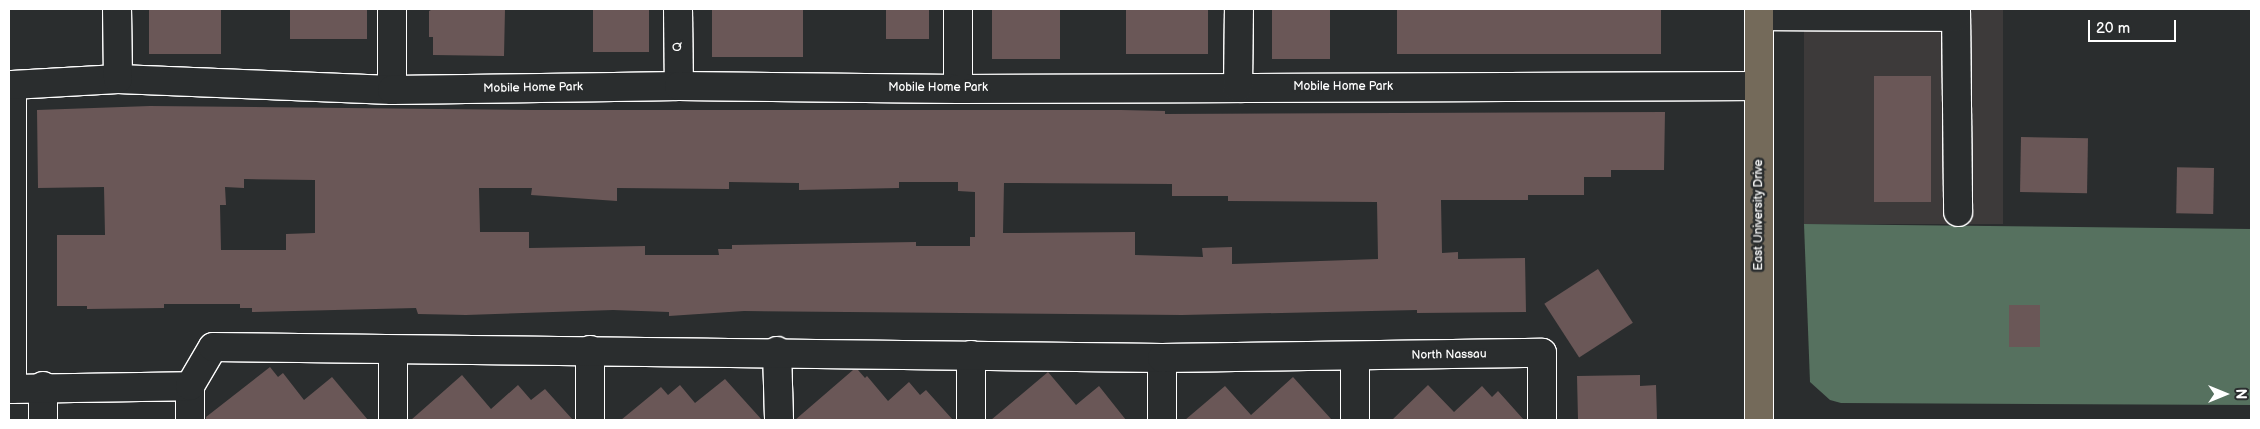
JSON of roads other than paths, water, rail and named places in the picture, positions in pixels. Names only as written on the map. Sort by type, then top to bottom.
[{"type":"main road","name":"East University Drive","points":[[1758,12],[1760,420]]},
{"type":"street","points":[[117,9],[118,79]]},
{"type":"street","points":[[392,9],[392,90]]},
{"type":"street","name":"Q","points":[[678,9],[678,86]]},
{"type":"street","points":[[958,9],[958,89]]},
{"type":"street","points":[[1238,88],[1239,9]]},
{"type":"street","points":[[1758,12],[1956,13],[1958,212]]},
{"type":"street","name":"Mobile Home Park","points":[[10,389],[12,86],[118,79],[392,90],[678,86],[958,89],[1758,86]]},
{"type":"street","name":"North Nassau","points":[[190,386],[212,347],[393,350],[777,351],[1162,358],[1355,358],[1542,353],[1542,420]]},
{"type":"street","points":[[393,350],[393,420]]},
{"type":"street","points":[[590,350],[590,420]]},
{"type":"street","points":[[777,351],[779,420]]},
{"type":"street","points":[[971,354],[971,420]]},
{"type":"street","points":[[1162,358],[1162,420]]},
{"type":"street","points":[[1355,358],[1355,420]]},
{"type":"street","points":[[43,386],[43,420]]},
{"type":"street","points":[[10,389],[43,386],[190,386],[190,420]]}]
